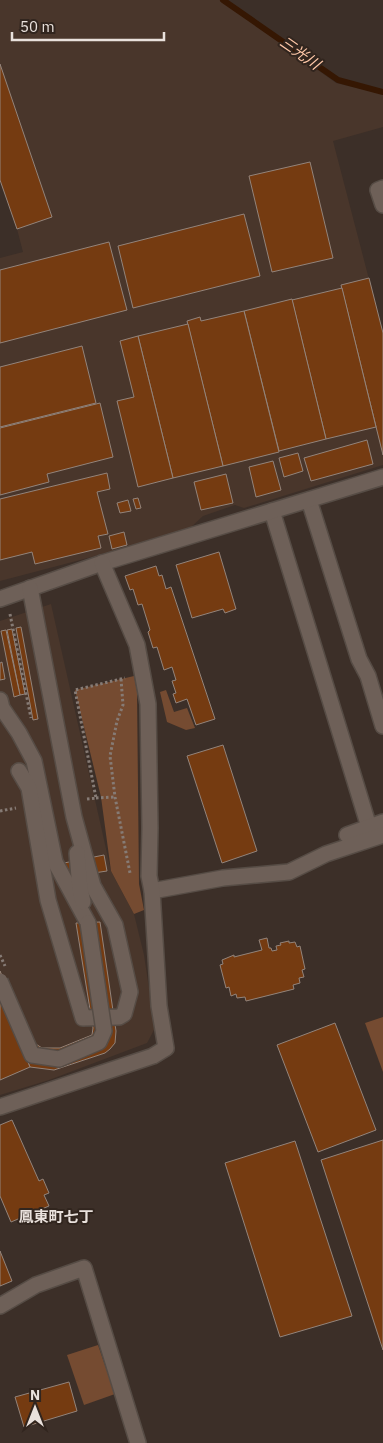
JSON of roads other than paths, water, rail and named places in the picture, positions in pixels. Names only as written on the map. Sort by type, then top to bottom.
[{"type":"street","points":[[383,188],[378,190],[383,205]]},
{"type":"street","points":[[0,599],[102,563],[383,477]]},
{"type":"street","points":[[308,500],[359,659],[368,676],[383,726]]},
{"type":"street","points":[[272,511],[376,825],[347,835]]},
{"type":"street","points":[[0,1107],[153,1056],[166,1048],[159,1006],[152,891],[149,876],[148,704],[137,645],[102,563]]},
{"type":"street","points":[[19,771],[29,788],[48,900],[83,1018],[119,1017],[124,1014],[130,992],[115,925],[93,886],[74,817],[30,588]]},
{"type":"street","points":[[0,700],[2,708],[19,733],[34,761],[55,862],[88,923]]},
{"type":"street","points":[[0,981],[32,1055],[59,1059],[99,1042],[104,1031],[88,923],[80,889],[74,817]]},
{"type":"street","points":[[152,891],[223,878],[290,872],[326,854],[383,835]]},
{"type":"street","points":[[0,1306],[36,1285],[84,1268],[138,1443]]},
{"type":"waterway","name":"三光川","points":[[223,0],[338,80],[383,92]]},
{"type":"district","name":"鳳東町七丁","points":[[56,1217]]}]
